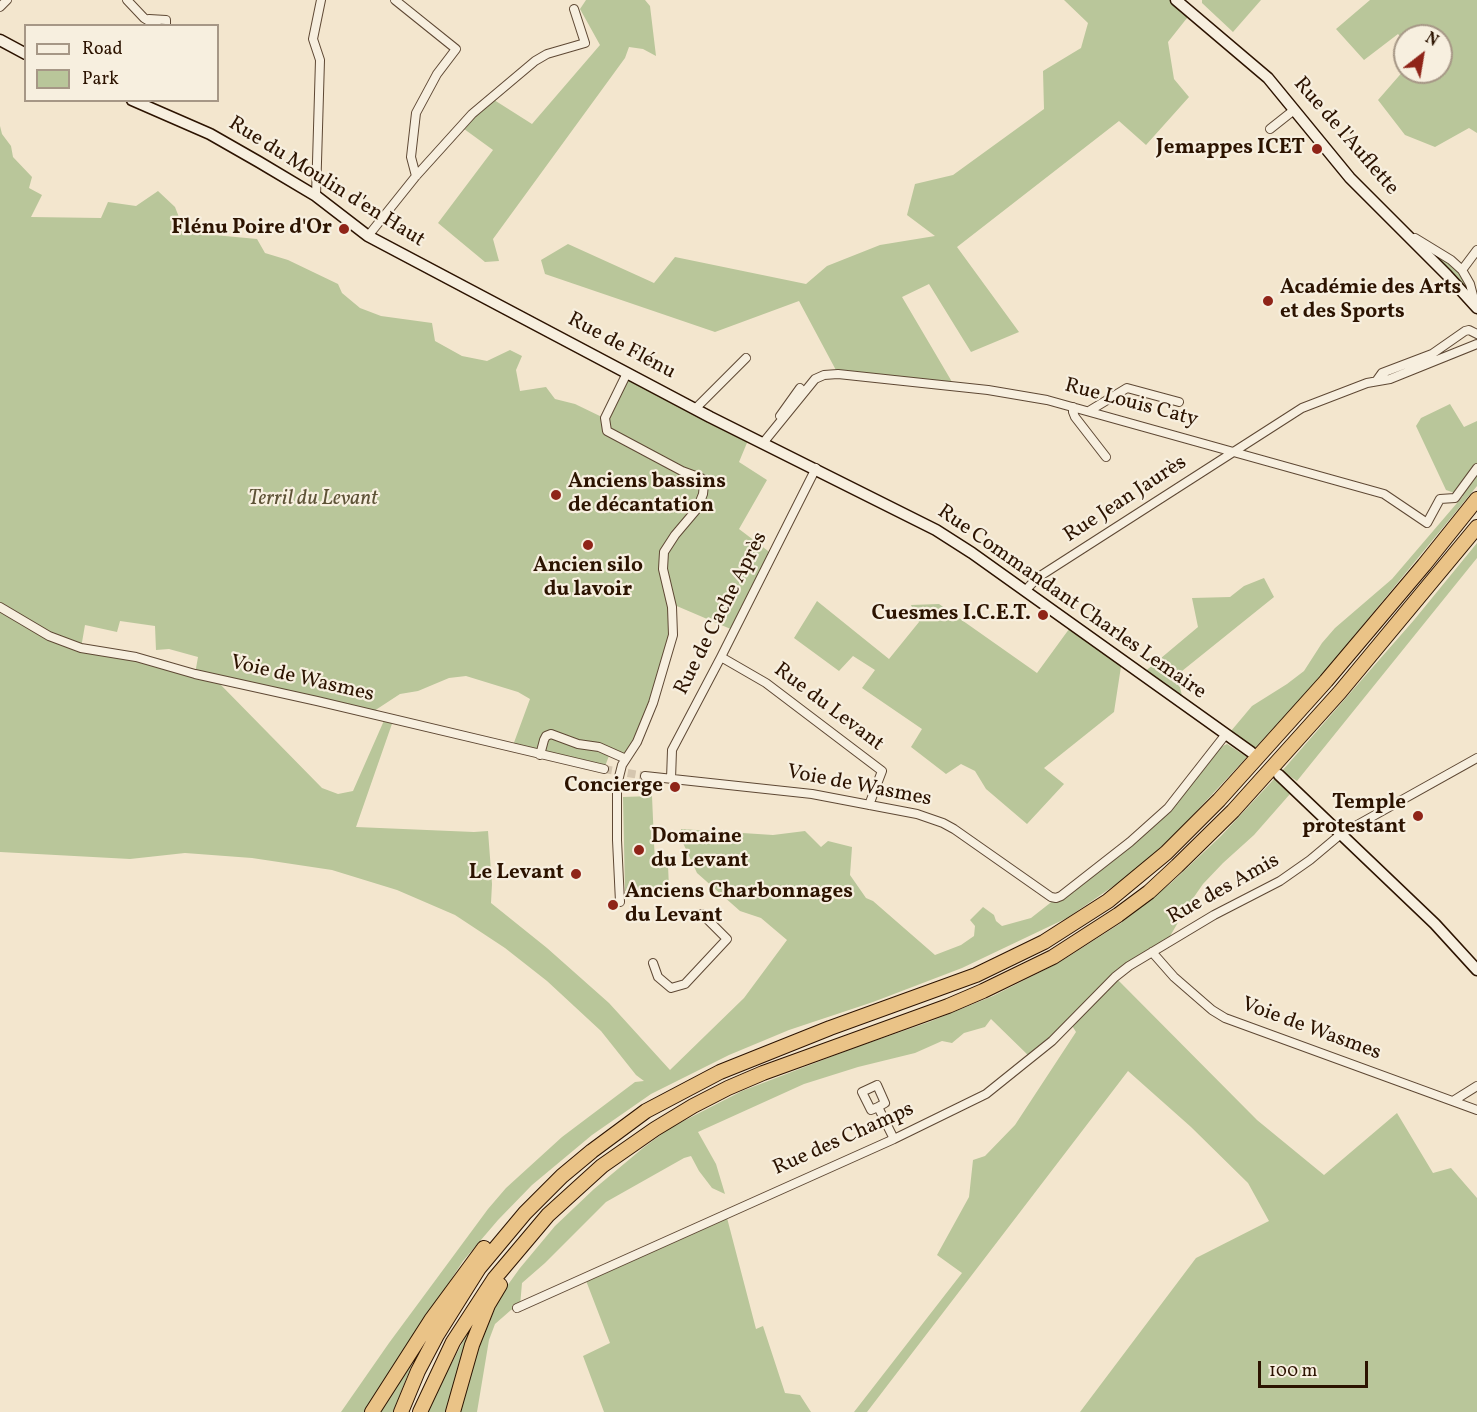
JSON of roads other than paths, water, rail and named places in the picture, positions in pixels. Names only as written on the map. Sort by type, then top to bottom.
[{"type":"highway","points":[[401,1412],[423,1362],[479,1268],[525,1214],[562,1176],[646,1111],[683,1091],[756,1056],[976,975],[1044,942],[1108,901],[1166,853],[1226,792],[1326,681],[1477,499]]},
{"type":"highway","points":[[420,1412],[458,1334],[494,1279],[520,1245],[548,1215],[602,1166],[693,1106],[763,1073],[948,1006],[983,991],[1053,957],[1118,915],[1178,866],[1233,811],[1340,692],[1477,527]]},
{"type":"highway","points":[[372,1412],[430,1320],[469,1266],[506,1223],[525,1214]]},
{"type":"highway","points":[[453,1412],[463,1370],[479,1324],[515,1262],[520,1245]]},
{"type":"street","points":[[0,7],[7,0]]},
{"type":"street","points":[[127,0],[144,18],[154,24]]},
{"type":"street","points":[[316,196],[320,60],[314,39],[321,0]]},
{"type":"street","points":[[395,0],[456,49],[437,74],[416,113],[411,157],[416,176]]},
{"type":"street","name":"Rue de l'Auflette","points":[[1176,0],[1268,78],[1350,178],[1476,306]]},
{"type":"street","points":[[368,236],[416,176],[472,114],[535,61],[548,54],[585,43],[574,9]]},
{"type":"street","points":[[144,18],[166,20],[166,24]]},
{"type":"street","points":[[0,40],[24,53]]},
{"type":"street","name":"Rue du Moulin d'en Haut","points":[[137,102],[210,134],[316,196],[368,236],[528,321]]},
{"type":"street","points":[[1270,129],[1294,110]]},
{"type":"street","points":[[1405,233],[1451,260],[1462,270],[1470,284],[1476,306]]},
{"type":"street","points":[[1462,270],[1477,250]]},
{"type":"street","name":"Rue de Flénu","points":[[528,321],[764,443]]},
{"type":"street","name":"Rue Jean Jaurès","points":[[1377,380],[1382,374],[1432,354],[1465,331],[1477,334]]},
{"type":"street","name":"Rue Jean Jaurès","points":[[1025,591],[1037,578],[1302,408],[1377,380],[1390,379],[1477,344]]},
{"type":"street","points":[[695,409],[746,358]]},
{"type":"street","points":[[620,902],[617,788],[622,765],[637,742],[653,703],[673,635],[672,607],[663,569],[664,552],[697,508],[703,494],[704,484],[701,478],[608,431],[605,418],[627,373]]},
{"type":"street","name":"Rue Louis Caty","points":[[764,443],[815,379],[824,375],[838,374],[988,390],[1089,411],[1384,494],[1427,523],[1440,499],[1455,498],[1477,468]]},
{"type":"street","points":[[779,424],[780,416],[800,388]]},
{"type":"street","points":[[1089,411],[1127,388],[1179,402]]},
{"type":"street","points":[[1073,407],[1075,417],[1106,457]]},
{"type":"street","name":"Rue Commandant Charles Lemaire","points":[[764,443],[936,530],[972,553],[1251,752]]},
{"type":"street","name":"Rue de Cache Après","points":[[671,778],[672,750],[816,468]]},
{"type":"street","name":"Voie de Wasmes","points":[[0,607],[49,636],[81,648],[136,657],[195,674],[604,769]]},
{"type":"street","name":"Rue du Levant","points":[[721,657],[766,683],[882,771],[869,805]]},
{"type":"street","points":[[540,755],[544,740],[550,734],[578,744],[599,747],[626,759]]},
{"type":"street","name":"Voie de Wasmes","points":[[645,776],[812,794],[917,814],[943,823],[1051,897],[1056,898],[1122,848],[1168,808],[1226,734]]},
{"type":"street","name":"Rue des Amis","points":[[1152,952],[1214,915],[1280,881],[1341,834],[1477,758]]},
{"type":"street","points":[[1279,775],[1435,924],[1477,970]]},
{"type":"street","points":[[653,963],[658,977],[671,988],[685,984],[727,939],[702,914]]},
{"type":"street","name":"Voie de Wasmes","points":[[1152,952],[1174,977],[1212,1010],[1225,1018],[1477,1110]]},
{"type":"street","name":"Rue des Champs","points":[[517,1308],[894,1139],[986,1094],[1052,1041],[1115,977],[1152,952]]},
{"type":"street","points":[[1453,1101],[1477,1086]]},
{"type":"street","points":[[879,1107],[894,1139]]},
{"type":"tunnel","points":[[604,769],[645,776]]},
{"type":"place","name":"Jemappes ICET","points":[[1317,149]]},
{"type":"place","name":"Flénu Poire d'Or","points":[[344,229]]},
{"type":"place","name":"Académie des Arts et des Sports","points":[[1268,301]]},
{"type":"place","name":"Anciens bassins de décantation","points":[[556,495]]},
{"type":"place","name":"Ancien silo du lavoir","points":[[588,545]]},
{"type":"place","name":"Cuesmes I.C.E.T.","points":[[1043,615]]},
{"type":"place","name":"Concierge","points":[[675,787]]},
{"type":"place","name":"Temple protestant","points":[[1418,816]]},
{"type":"place","name":"Domaine du Levant","points":[[639,850]]},
{"type":"place","name":"Le Levant","points":[[576,874]]},
{"type":"place","name":"Anciens Charbonnages du Levant","points":[[613,905]]},
{"type":"park label","name":"Terril du Levant","points":[[313,500]]}]
